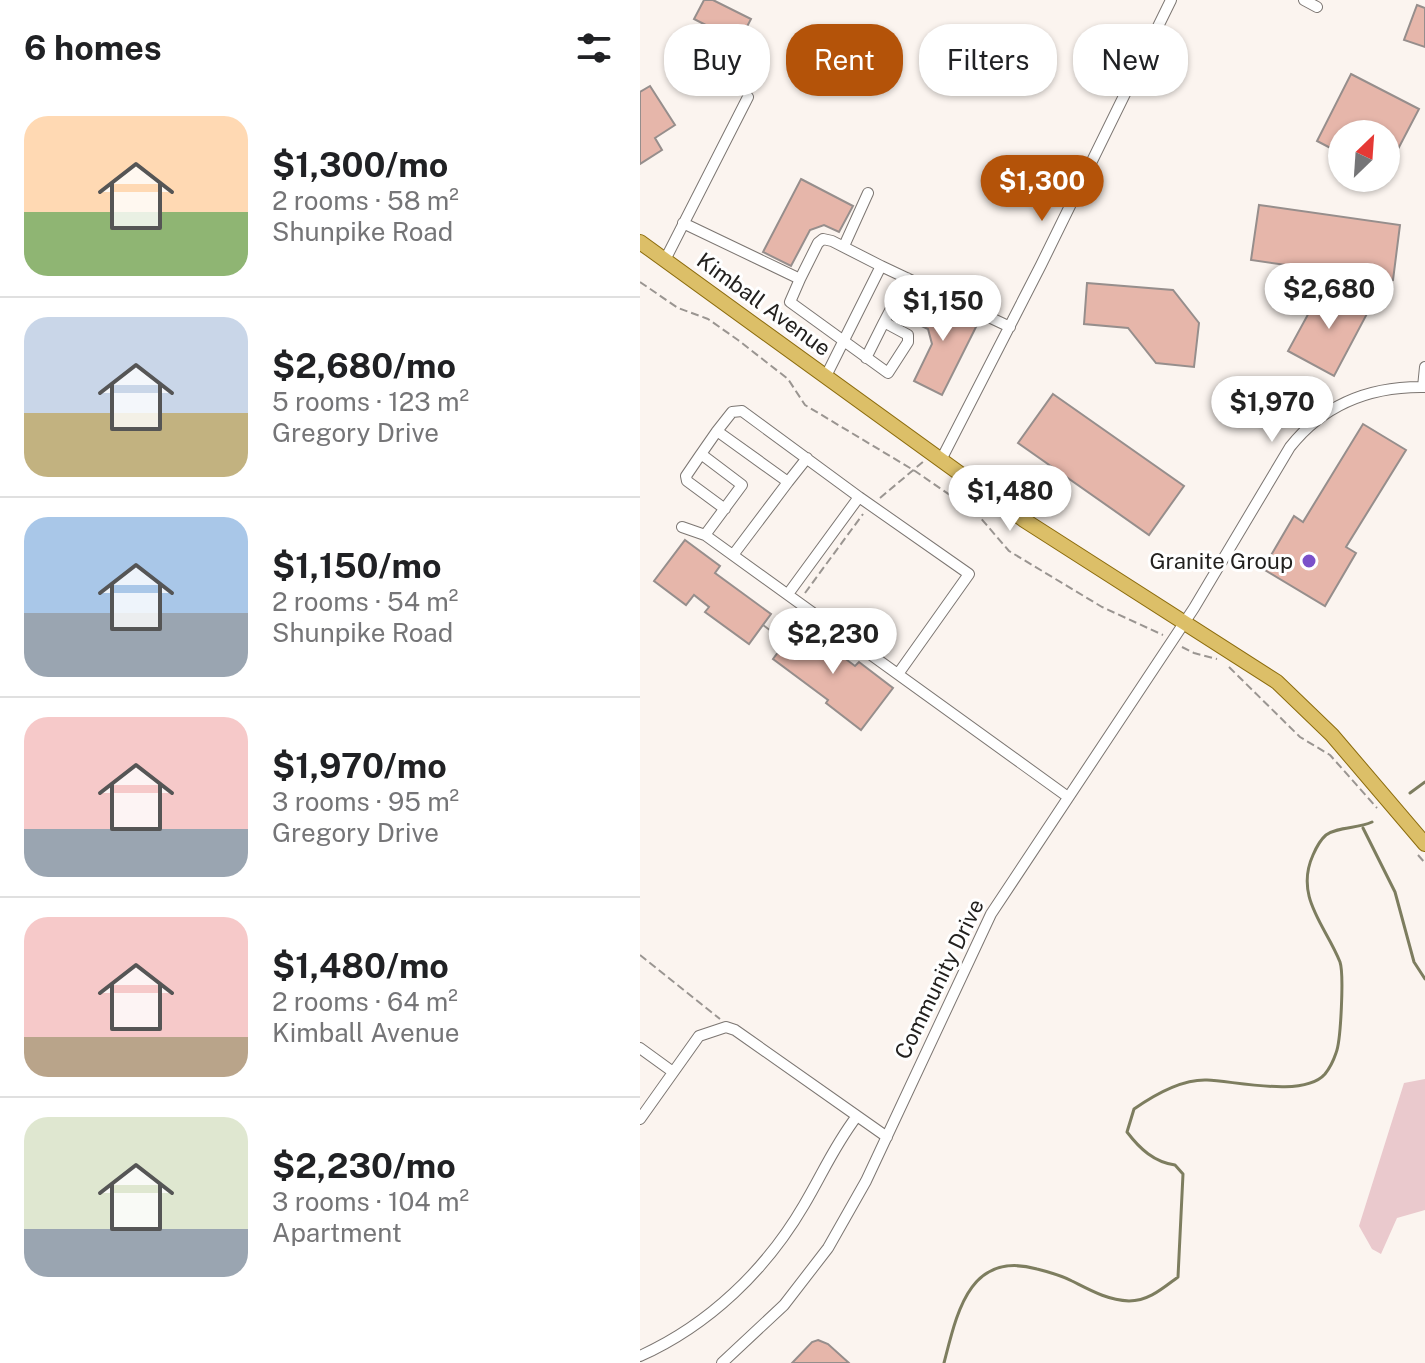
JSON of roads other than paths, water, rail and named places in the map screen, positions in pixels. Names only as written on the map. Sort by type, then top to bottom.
[{"type":"main road","name":"Kimball Avenue","points":[[640,242],[1043,533],[1266,674],[1332,735],[1394,808],[1420,848]]},
{"type":"street","points":[[941,460],[1171,0]]},
{"type":"street","points":[[1304,0],[1317,7]]},
{"type":"street","points":[[665,260],[748,97]]},
{"type":"street","points":[[844,246],[868,193]]},
{"type":"street","points":[[683,223],[800,279]]},
{"type":"street","points":[[884,322],[908,335],[908,342],[888,373],[790,302],[818,243],[823,239],[844,246],[1010,327]]},
{"type":"street","points":[[826,376],[881,266]]},
{"type":"street","points":[[866,358],[907,278]]},
{"type":"street","points":[[1424,387],[1425,367]]},
{"type":"street","name":"Community Drive","points":[[729,1361],[784,1305],[819,1262],[849,1212],[887,1137],[984,926],[1194,608],[1276,468],[1307,428],[1325,412],[1356,397],[1397,387],[1424,387]]},
{"type":"street","points":[[725,509],[687,481],[686,476],[732,412],[742,411],[969,574],[898,674]]},
{"type":"street","points":[[717,431],[788,482]]},
{"type":"street","points":[[701,454],[742,485],[705,535]]},
{"type":"street","points":[[733,555],[807,458]]},
{"type":"street","points":[[788,594],[859,497]]},
{"type":"street","points":[[682,527],[705,535],[1068,797]]},
{"type":"street","points":[[640,1119],[701,1034],[726,1027],[735,1030],[887,1137]]},
{"type":"street","points":[[640,1048],[673,1072]]},
{"type":"street","points":[[640,1356],[707,1315],[760,1268],[799,1215],[827,1160],[857,1116]]},
{"type":"waterway","points":[[1410,793],[1425,782]]},
{"type":"waterway","points":[[944,1363],[961,1306],[981,1277],[996,1269],[1014,1266],[1037,1269],[1064,1277],[1106,1297],[1129,1301],[1149,1296],[1178,1277],[1183,1174],[1175,1165],[1148,1154],[1127,1132],[1134,1109],[1159,1093],[1197,1080],[1286,1087],[1315,1081],[1325,1074],[1338,1046],[1341,969],[1314,911],[1307,884],[1308,870],[1317,847],[1326,835],[1372,822]]},
{"type":"waterway","points":[[1363,828],[1395,892],[1414,962],[1425,979]]},
{"type":"place","name":"Granite Group","points":[[1309,561]]}]
